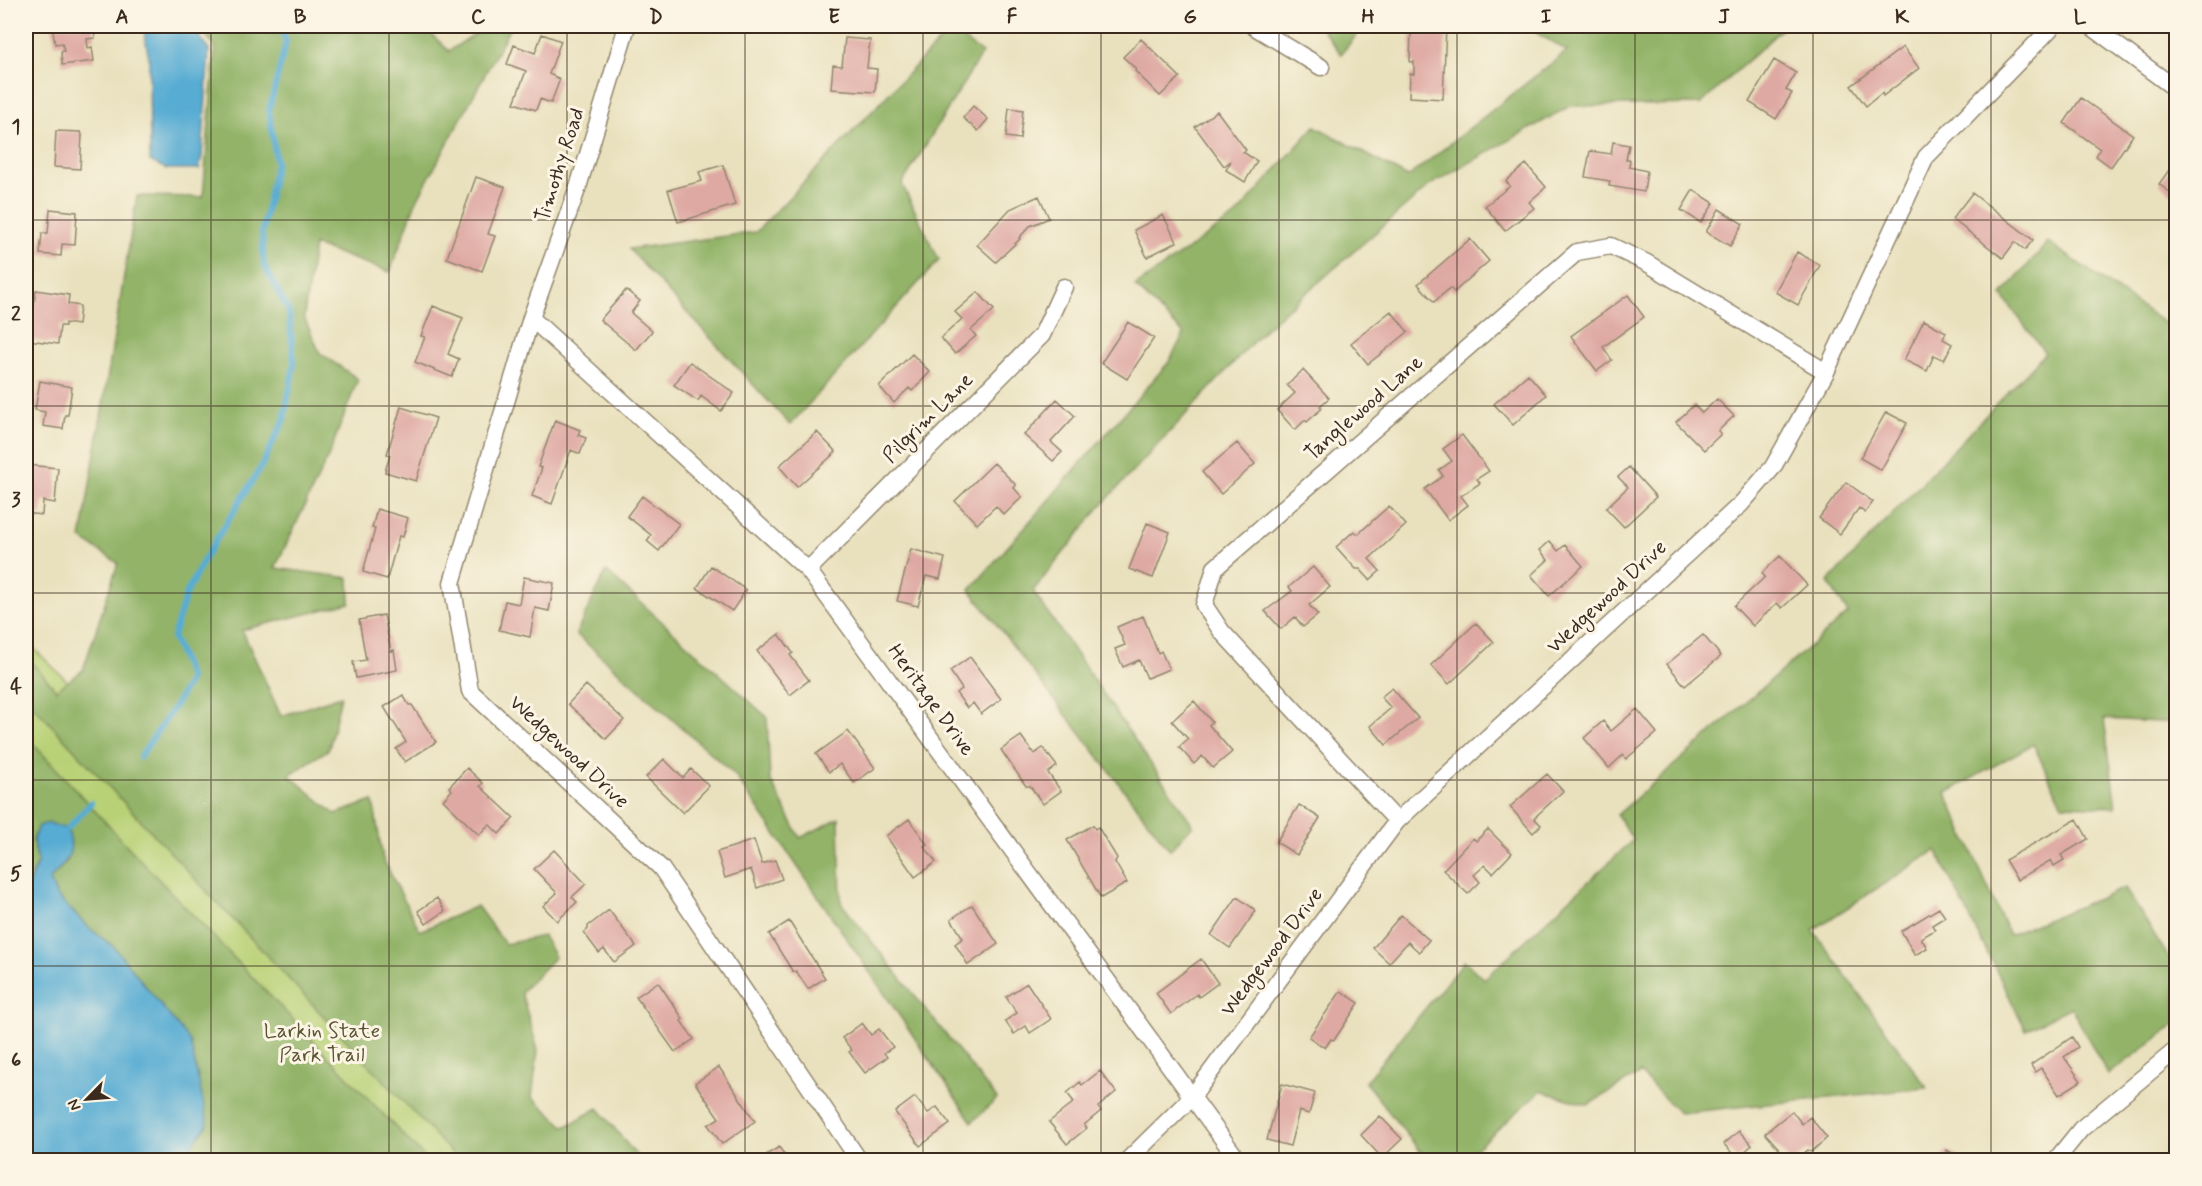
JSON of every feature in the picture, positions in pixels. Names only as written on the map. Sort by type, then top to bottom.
[{"type":"street","name":"Timothy Road","points":[[531,318],[579,184],[627,26]]},
{"type":"street","points":[[1253,26],[1321,67]]},
{"type":"street","name":"Wedgewood Drive","points":[[1128,1161],[1192,1096],[1398,821],[1741,504],[1773,467],[1826,372],[1926,157],[2053,26]]},
{"type":"street","points":[[2091,26],[2176,89]]},
{"type":"street","name":"Tanglewood Lane","points":[[1398,821],[1222,632],[1204,605],[1215,568],[1577,252],[1611,246],[1647,263],[1826,372]]},
{"type":"street","name":"Pilgrim Lane","points":[[808,570],[1042,336],[1064,286]]},
{"type":"street","name":"Heritage Drive","points":[[531,318],[808,570],[1238,1161]]},
{"type":"street","name":"Wedgewood Drive","points":[[531,318],[452,583],[470,691],[660,868],[859,1161]]},
{"type":"street","points":[[2056,1161],[2081,1129],[2176,1050]]},
{"type":"green space","points":[[199,26],[331,26],[340,31],[344,26],[423,26],[449,51],[487,26],[511,26],[416,202],[390,272],[314,245],[304,317],[320,353],[358,379],[329,455],[275,568],[349,578],[350,603],[242,630],[281,716],[341,696],[329,749],[289,775],[335,814],[373,801],[383,859],[420,931],[477,906],[505,944],[543,936],[555,957],[521,992],[538,1050],[532,1097],[565,1127],[598,1108],[640,1160],[458,1160],[26,698],[26,655],[56,690],[83,670],[118,563],[81,539],[137,196],[203,197],[215,47]]},
{"type":"green space","points":[[1320,26],[1364,26],[1341,54]]},
{"type":"green space","points":[[1525,26],[1785,26],[1701,104],[1570,106],[1430,185],[1265,329],[1099,508],[1033,591],[1193,825],[1170,850],[970,590],[1168,363],[1184,334],[1135,286],[1236,215],[1315,126],[1408,177],[1567,51]]},
{"type":"green space","points":[[950,30],[982,53],[902,184],[939,260],[790,425],[629,249],[756,232]]},
{"type":"green space","points":[[2048,242],[2176,331],[2176,723],[2104,719],[2116,807],[2062,805],[2033,744],[1946,793],[2009,935],[2125,888],[2176,969],[2176,1024],[2108,1075],[2071,1007],[2026,1030],[1936,850],[1813,930],[1927,1088],[1679,1113],[1640,1073],[1588,1105],[1541,1091],[1463,1160],[1427,1160],[1365,1082],[1464,961],[1484,979],[1633,840],[1617,815],[1848,613],[1828,582],[2045,353],[2002,295]]},
{"type":"green space","points":[[606,571],[767,717],[770,779],[800,838],[839,818],[841,903],[997,1099],[972,1122],[735,775],[576,634]]},
{"type":"green space","name":"Larkin State Park Trail","points":[[26,641],[563,1160],[332,1160],[26,826]]},
{"type":"green space","points":[[26,736],[144,864],[427,1160],[187,1160],[114,947],[89,928],[56,895],[50,879],[68,860],[33,840],[38,861],[26,891]]},
{"type":"water","points":[[143,26],[192,26],[209,50],[202,156],[199,169],[166,169],[150,161],[149,59]]},
{"type":"water","points":[[49,823],[67,829],[71,845],[65,862],[50,879],[56,895],[89,928],[114,947],[190,1041],[208,1124],[186,1154],[187,1160],[26,1160],[26,891],[38,861],[33,840],[38,826]]},
{"type":"building","points":[[52,26],[93,26],[95,38],[87,39],[88,48],[92,47],[94,61],[62,65],[61,52],[64,51],[62,43],[55,44]]},
{"type":"building","points":[[1416,26],[1446,26],[1443,99],[1409,97],[1410,74],[1414,74],[1414,62],[1410,62],[1411,29],[1416,29]]},
{"type":"building","points":[[542,34],[561,41],[549,74],[560,79],[551,103],[540,99],[536,110],[514,103],[526,71],[507,64],[514,45],[535,53]]},
{"type":"building","points":[[845,38],[870,40],[867,68],[877,69],[875,92],[831,89],[833,65],[842,66]]},
{"type":"building","points":[[1141,39],[1180,77],[1160,96],[1123,57]]},
{"type":"building","points":[[1903,47],[1919,68],[1866,106],[1851,86]]},
{"type":"building","points":[[1774,60],[1796,73],[1786,90],[1792,93],[1776,119],[1749,102]]},
{"type":"building","points":[[2081,98],[2133,135],[2111,167],[2096,156],[2100,149],[2064,123]]},
{"type":"building","points":[[973,106],[988,119],[978,131],[963,118]]},
{"type":"building","points":[[1009,108],[1023,110],[1020,139],[1006,137]]},
{"type":"building","points":[[1217,111],[1246,150],[1243,152],[1257,161],[1245,182],[1226,170],[1231,161],[1224,166],[1195,127]]},
{"type":"building","points":[[56,131],[81,132],[80,169],[54,167]]},
{"type":"building","points":[[1613,142],[1629,145],[1626,160],[1630,160],[1629,167],[1647,171],[1644,192],[1609,186],[1610,181],[1585,177],[1590,151],[1611,154]]},
{"type":"building","points":[[2174,163],[2176,164],[2176,197],[2159,184]]},
{"type":"building","points":[[1526,164],[1546,187],[1529,202],[1534,208],[1505,231],[1485,206],[1510,186],[1506,181]]},
{"type":"building","points":[[723,165],[735,205],[678,222],[668,190],[702,181],[699,172]]},
{"type":"building","points":[[476,177],[505,187],[488,234],[495,236],[482,271],[447,258]]},
{"type":"building","points":[[1693,190],[1714,203],[1701,223],[1681,210]]},
{"type":"building","points":[[1972,193],[2033,240],[2025,250],[2015,242],[2003,258],[1952,219]]},
{"type":"building","points":[[1039,196],[1049,218],[1030,226],[996,262],[977,245],[1010,209]]},
{"type":"building","points":[[50,209],[77,212],[75,245],[62,244],[61,256],[40,254],[42,233],[48,233]]},
{"type":"building","points":[[1719,209],[1743,224],[1730,246],[1706,232]]},
{"type":"building","points":[[1163,215],[1177,242],[1147,257],[1134,230]]},
{"type":"building","points":[[1470,239],[1489,261],[1454,292],[1450,288],[1434,302],[1418,284]]},
{"type":"building","points":[[1797,252],[1820,265],[1798,305],[1775,292]]},
{"type":"building","points":[[36,290],[69,295],[68,304],[80,306],[78,325],[65,323],[65,326],[60,326],[58,344],[29,340]]},
{"type":"building","points":[[626,290],[640,301],[631,313],[652,331],[636,350],[600,320]]},
{"type":"building","points":[[978,292],[994,310],[971,330],[976,336],[955,354],[941,338],[962,319],[955,312]]},
{"type":"building","points":[[1628,295],[1644,317],[1603,347],[1612,360],[1597,371],[1571,336]]},
{"type":"building","points":[[433,306],[463,318],[448,354],[459,359],[452,377],[415,362],[425,337],[421,336]]},
{"type":"building","points":[[1391,311],[1408,332],[1368,364],[1351,343]]},
{"type":"building","points":[[1924,320],[1946,332],[1943,339],[1952,344],[1944,360],[1934,355],[1927,371],[1904,360]]},
{"type":"building","points":[[1128,322],[1154,338],[1127,379],[1101,363]]},
{"type":"building","points":[[912,354],[930,372],[912,391],[909,388],[894,403],[879,386]]},
{"type":"building","points":[[690,362],[734,393],[721,411],[701,396],[698,401],[674,385]]},
{"type":"building","points":[[1303,370],[1329,398],[1320,406],[1322,408],[1295,430],[1277,410],[1295,393],[1287,385]]},
{"type":"building","points":[[1528,374],[1546,395],[1513,425],[1494,404]]},
{"type":"building","points":[[40,381],[72,387],[68,415],[65,415],[63,429],[43,426],[45,412],[35,410]]},
{"type":"building","points":[[1057,399],[1075,416],[1051,442],[1062,452],[1053,461],[1024,435]]},
{"type":"building","points":[[1717,399],[1734,416],[1718,431],[1721,434],[1704,450],[1676,422],[1694,405],[1702,413]]},
{"type":"building","points":[[401,407],[436,418],[416,481],[385,472],[390,455],[387,454]]},
{"type":"building","points":[[1886,412],[1907,423],[1881,470],[1860,458]]},
{"type":"building","points":[[555,420],[580,430],[578,435],[586,438],[580,454],[571,450],[552,504],[532,496],[542,468],[538,467]]},
{"type":"building","points":[[817,432],[836,452],[797,487],[779,466]]},
{"type":"building","points":[[1462,435],[1489,471],[1477,479],[1480,483],[1461,496],[1468,505],[1448,520],[1425,489],[1443,476],[1439,470],[1452,461],[1443,449]]},
{"type":"building","points":[[1237,443],[1255,464],[1221,494],[1202,472]]},
{"type":"building","points":[[994,463],[1016,485],[1014,488],[1022,497],[1004,515],[996,506],[977,524],[955,501]]},
{"type":"building","points":[[26,465],[58,468],[55,503],[43,501],[42,515],[26,513]]},
{"type":"building","points":[[1629,467],[1656,497],[1624,527],[1606,508],[1628,487],[1618,477]]},
{"type":"building","points":[[1846,482],[1873,502],[1865,513],[1859,508],[1840,534],[1819,518]]},
{"type":"building","points":[[642,496],[679,524],[659,551],[647,541],[651,535],[627,516]]},
{"type":"building","points":[[1389,506],[1406,525],[1369,559],[1380,571],[1370,580],[1360,569],[1356,569],[1336,547],[1354,531],[1358,534]]},
{"type":"building","points":[[377,509],[408,518],[403,537],[399,536],[387,579],[363,572],[375,529],[372,528]]},
{"type":"building","points":[[1147,523],[1170,532],[1153,578],[1129,569]]},
{"type":"building","points":[[1550,541],[1558,551],[1565,545],[1583,566],[1549,596],[1531,575],[1548,560],[1540,550]]},
{"type":"building","points":[[911,549],[945,558],[940,579],[926,576],[918,606],[897,601]]},
{"type":"building","points":[[1780,556],[1807,585],[1782,608],[1777,603],[1753,626],[1734,606],[1765,577],[1762,573]]},
{"type":"building","points":[[711,566],[746,590],[732,611],[697,588]]},
{"type":"building","points":[[1313,567],[1330,587],[1309,605],[1318,615],[1303,627],[1295,617],[1281,629],[1265,611],[1292,591],[1289,587]]},
{"type":"building","points":[[524,577],[554,583],[549,611],[535,608],[530,637],[499,630],[505,601],[519,604]]},
{"type":"building","points":[[384,615],[397,670],[356,678],[353,662],[366,660],[359,620]]},
{"type":"building","points":[[1143,616],[1158,653],[1161,651],[1169,669],[1147,678],[1139,660],[1123,667],[1115,649],[1125,645],[1117,627]]},
{"type":"building","points":[[1476,623],[1494,642],[1449,684],[1431,665]]},
{"type":"building","points":[[779,634],[793,653],[790,655],[809,680],[790,695],[757,651]]},
{"type":"building","points":[[1703,635],[1721,656],[1685,686],[1667,664]]},
{"type":"building","points":[[970,657],[1001,699],[981,714],[973,703],[967,708],[956,693],[962,689],[950,671]]},
{"type":"building","points":[[586,685],[624,720],[606,739],[568,704]]},
{"type":"building","points":[[1392,688],[1418,718],[1386,745],[1370,726],[1391,708],[1381,697]]},
{"type":"building","points":[[403,695],[436,742],[405,762],[396,749],[406,742],[384,707]]},
{"type":"building","points":[[1194,701],[1212,722],[1209,725],[1232,752],[1213,768],[1202,756],[1194,764],[1179,747],[1188,739],[1172,721]]},
{"type":"building","points":[[1637,709],[1657,733],[1626,759],[1623,755],[1609,768],[1584,738],[1603,721],[1611,731]]},
{"type":"building","points":[[848,731],[875,768],[854,783],[840,764],[829,772],[816,754]]},
{"type":"building","points":[[1021,736],[1034,754],[1043,748],[1057,766],[1048,773],[1061,791],[1043,804],[1030,786],[1026,786],[1001,750]]},
{"type":"building","points":[[664,759],[683,778],[691,769],[709,786],[683,813],[646,777]]},
{"type":"building","points":[[467,768],[483,783],[480,786],[514,818],[499,834],[489,824],[479,835],[443,800],[452,790],[449,787]]},
{"type":"building","points":[[1547,774],[1563,791],[1534,818],[1541,825],[1533,833],[1510,807]]},
{"type":"building","points":[[1299,805],[1320,818],[1297,855],[1276,842]]},
{"type":"building","points":[[909,819],[927,844],[924,846],[936,862],[915,877],[886,836]]},
{"type":"building","points":[[2077,819],[2088,839],[2061,855],[2064,860],[2054,866],[2051,860],[2017,880],[2005,860]]},
{"type":"building","points":[[1093,825],[1095,829],[1098,827],[1117,858],[1115,862],[1127,883],[1101,898],[1067,840]]},
{"type":"building","points":[[1488,829],[1512,853],[1493,873],[1485,865],[1474,875],[1480,882],[1468,894],[1443,870],[1473,838],[1476,841]]},
{"type":"building","points":[[754,840],[762,864],[775,860],[782,879],[757,888],[751,869],[725,878],[717,852]]},
{"type":"building","points":[[554,850],[586,884],[572,897],[577,902],[557,921],[543,906],[557,893],[534,869]]},
{"type":"building","points":[[1237,897],[1255,912],[1230,948],[1211,935]]},
{"type":"building","points":[[437,898],[445,911],[426,924],[418,911]]},
{"type":"building","points":[[972,905],[998,944],[968,965],[955,944],[963,938],[951,919]]},
{"type":"building","points":[[1939,908],[1945,917],[1932,925],[1935,930],[1921,938],[1927,948],[1915,955],[1901,931]]},
{"type":"building","points":[[609,910],[636,946],[614,962],[604,949],[599,953],[584,933],[588,926]]},
{"type":"building","points":[[1401,915],[1429,940],[1419,952],[1408,942],[1389,963],[1373,948]]},
{"type":"building","points":[[789,921],[825,978],[808,989],[796,971],[793,972],[769,934]]},
{"type":"building","points":[[1201,959],[1218,983],[1199,997],[1197,994],[1171,1014],[1156,993]]},
{"type":"building","points":[[658,982],[694,1039],[675,1052],[636,997]]},
{"type":"building","points":[[1027,983],[1051,1019],[1030,1033],[1026,1026],[1014,1034],[1005,1021],[1017,1013],[1006,997]]},
{"type":"building","points":[[1341,991],[1359,1003],[1334,1040],[1331,1039],[1325,1048],[1309,1037]]},
{"type":"building","points":[[862,1023],[871,1035],[879,1029],[893,1047],[884,1053],[887,1057],[865,1073],[849,1052],[852,1050],[842,1038]]},
{"type":"building","points":[[2072,1037],[2078,1047],[2064,1057],[2081,1081],[2059,1095],[2041,1068],[2035,1072],[2031,1065]]},
{"type":"building","points":[[719,1067],[755,1121],[722,1144],[708,1125],[719,1118],[695,1083]]},
{"type":"building","points":[[1100,1071],[1116,1092],[1098,1107],[1101,1111],[1084,1125],[1087,1128],[1067,1144],[1049,1122],[1074,1102],[1067,1093],[1080,1082],[1082,1085]]},
{"type":"building","points":[[1282,1084],[1315,1093],[1309,1114],[1299,1111],[1290,1146],[1267,1140]]},
{"type":"building","points":[[915,1097],[928,1113],[937,1107],[950,1124],[920,1146],[895,1112]]},
{"type":"building","points":[[1792,1111],[1802,1124],[1810,1117],[1827,1138],[1811,1152],[1808,1150],[1796,1160],[1789,1160],[1765,1133]]},
{"type":"building","points":[[1380,1116],[1402,1139],[1382,1158],[1361,1135]]},
{"type":"building","points":[[1739,1131],[1752,1145],[1737,1159],[1724,1144]]},
{"type":"building","points":[[779,1147],[788,1160],[758,1160]]},
{"type":"building","points":[[1947,1150],[1963,1160],[1940,1160]]},
{"type":"waterway","points":[[140,757],[190,679],[173,637],[186,594],[206,556],[260,469],[284,420],[294,364],[289,312],[264,265],[262,232],[276,162],[269,110],[286,42],[281,26]]},
{"type":"waterway","points":[[67,829],[91,803]]}]
